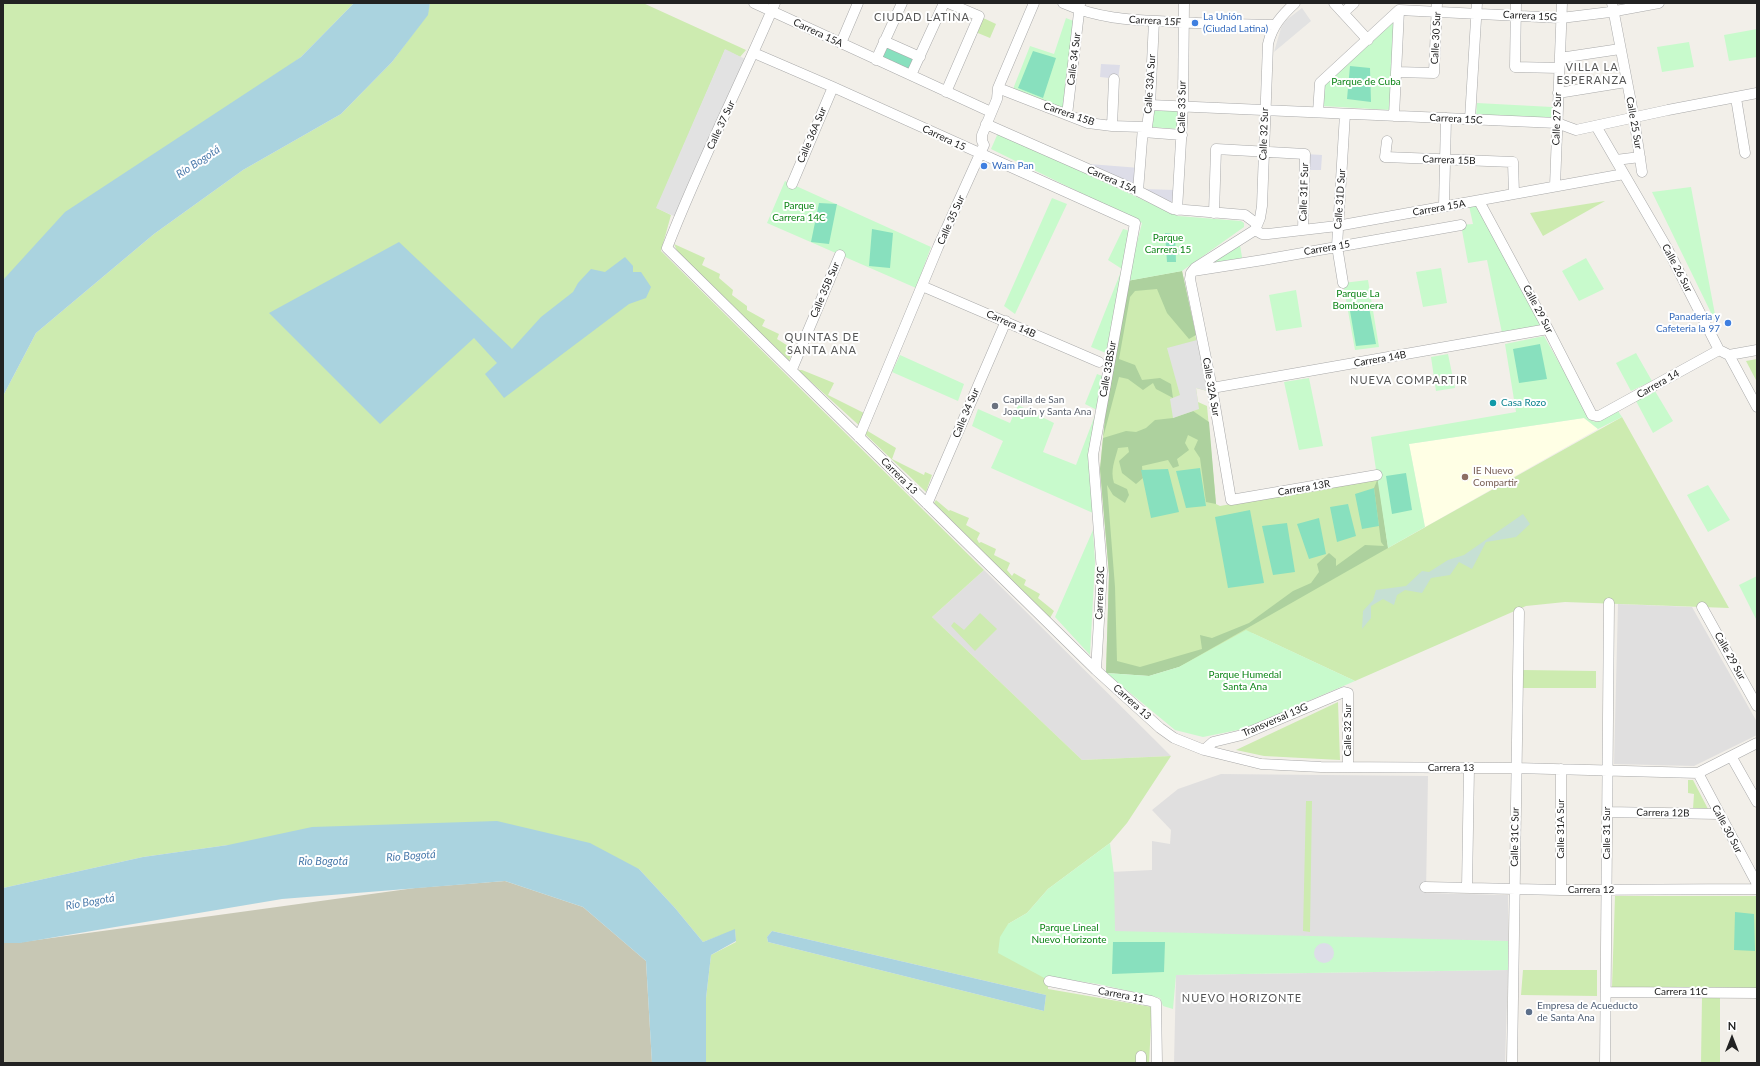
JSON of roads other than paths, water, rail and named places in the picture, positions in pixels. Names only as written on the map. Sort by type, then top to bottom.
[{"type":"street","name":"Carrera 15A","points":[[754,3],[773,7],[876,60],[991,112]]},
{"type":"street","points":[[841,43],[858,3]]},
{"type":"street","points":[[876,60],[902,3]]},
{"type":"street","points":[[911,75],[944,3]]},
{"type":"street","points":[[946,92],[979,16],[948,3]]},
{"type":"street","name":"Calle 35 Sur","points":[[859,437],[922,286],[984,145],[982,135],[996,99],[998,88],[1034,3]]},
{"type":"street","name":"Carrera 15F","points":[[1063,3],[1080,7],[1105,18],[1274,25]]},
{"type":"street","name":"Calle 33 Sur","points":[[1177,210],[1183,106],[1184,3]]},
{"type":"street","points":[[1274,25],[1295,3]]},
{"type":"street","points":[[1334,3],[1368,40]]},
{"type":"street","points":[[1342,13],[1354,3]]},
{"type":"street","points":[[1470,119],[1477,3]]},
{"type":"street","points":[[1516,3],[1515,67],[1559,63],[1620,49]]},
{"type":"street","name":"Calle 27 Sur","points":[[1555,186],[1562,3]]},
{"type":"street","name":"Carrera 15G","points":[[1399,10],[1437,7],[1476,14],[1561,18],[1613,7],[1659,3]]},
{"type":"street","name":"Calle 37 Sur","points":[[667,248],[678,219],[754,53],[773,7]]},
{"type":"street","name":"Calle 34 Sur","points":[[1067,115],[1080,7]]},
{"type":"street","name":"Calle 30 Sur","points":[[1396,72],[1434,73],[1437,7]]},
{"type":"street","name":"Calle 25 Sur","points":[[1613,7],[1634,118],[1642,172]]},
{"type":"street","points":[[1318,112],[1320,83],[1399,10]]},
{"type":"street","points":[[1394,116],[1399,10]]},
{"type":"street","name":"Calle 33A Sur","points":[[1138,191],[1143,130],[1147,126],[1150,105],[1154,21]]},
{"type":"street","name":"Calle 32 Sur","points":[[1256,227],[1262,206],[1268,44],[1274,25]]},
{"type":"street","points":[[884,41],[920,56]]},
{"type":"street","name":"Carrera 15","points":[[754,53],[833,86],[1135,223]]},
{"type":"street","points":[[1112,126],[1114,79]]},
{"type":"street","points":[[1558,93],[1626,82]]},
{"type":"street","name":"Calle 36A Sur","points":[[792,184],[833,86]]},
{"type":"street","name":"Carrera 15B","points":[[998,88],[1088,123],[1182,135]]},
{"type":"street","name":"Carrera 15C","points":[[1150,105],[1557,123],[1576,130],[1668,110],[1757,94]]},
{"type":"street","points":[[1736,98],[1745,153]]},
{"type":"street","name":"Calle 31D Sur","points":[[1343,283],[1337,246],[1337,226],[1345,114]]},
{"type":"street","points":[[1444,206],[1446,118]]},
{"type":"street","name":"Carrera 15A","points":[[986,124],[1138,191],[1177,210],[1245,215],[1262,234],[1337,226],[1624,174]]},
{"type":"street","name":"Calle 26 Sur","points":[[1596,126],[1667,248],[1724,353],[1757,407]]},
{"type":"street","name":"Carrera 15B","points":[[1386,141],[1385,157],[1513,162],[1514,194]]},
{"type":"street","points":[[1214,213],[1216,149],[1263,151]]},
{"type":"street","name":"Calle 31F Sur","points":[[1263,151],[1305,154],[1303,230]]},
{"type":"street","points":[[1616,160],[1640,157]]},
{"type":"street","name":"Calle 29 Sur","points":[[1479,201],[1548,329],[1592,415],[1596,416]]},
{"type":"street","name":"Calle 33BSur","points":[[1097,516],[1093,455],[1135,223]]},
{"type":"street","name":"Carrera 15","points":[[1192,272],[1461,225]]},
{"type":"street","points":[[1192,272],[1256,227]]},
{"type":"street","name":"Carrera 13","points":[[667,248],[792,369],[1096,670],[1160,728],[1180,741],[1204,750],[1260,764],[1298,767],[1516,768],[1698,774]]},
{"type":"street","name":"Calle 35B Sur","points":[[792,369],[840,255]]},
{"type":"street","name":"Calle 32A Sur","points":[[1192,272],[1190,279],[1212,388],[1231,500]]},
{"type":"street","name":"Carrera 14B","points":[[922,286],[1099,362]]},
{"type":"street","name":"Calle 34 Sur","points":[[927,504],[1006,321]]},
{"type":"street","name":"Carrera 14B","points":[[1212,388],[1548,329]]},
{"type":"street","name":"Carrera 14","points":[[1596,416],[1724,353],[1757,350]]},
{"type":"street","name":"Carrera 13R","points":[[1231,500],[1377,475]]},
{"type":"street","name":"Carrera 23C","points":[[1096,670],[1102,571],[1097,516]]},
{"type":"street","name":"Calle 31 Sur","points":[[1605,1063],[1609,604]]},
{"type":"street","name":"Calle 29 Sur","points":[[1702,607],[1757,706]]},
{"type":"street","name":"Calle 31C Sur","points":[[1512,1063],[1519,612]]},
{"type":"street","name":"Transversal 13G","points":[[1204,750],[1213,742],[1242,735],[1337,693],[1348,693]]},
{"type":"street","name":"Calle 32 Sur","points":[[1348,693],[1348,767]]},
{"type":"street","points":[[1228,739],[1229,756]]},
{"type":"street","points":[[1698,774],[1757,743]]},
{"type":"street","points":[[1731,756],[1757,802]]},
{"type":"street","points":[[1467,888],[1469,768]]},
{"type":"street","name":"Calle 31A Sur","points":[[1561,769],[1561,890]]},
{"type":"street","name":"Calle 30 Sur","points":[[1698,774],[1757,884]]},
{"type":"street","name":"Carrera 12B","points":[[1607,812],[1719,814]]},
{"type":"street","name":"Carrera 12","points":[[1425,887],[1561,890],[1757,889]]},
{"type":"street","name":"Carrera 11","points":[[1050,981],[1156,1003],[1156,1063]]},
{"type":"street","name":"Carrera 11C","points":[[1606,992],[1757,993]]},
{"type":"water","name":"Río Bogotá","points":[[354,3],[430,3],[428,15],[392,62],[341,114],[243,170],[154,234],[36,333],[3,396],[3,280],[65,212],[301,57]]},
{"type":"water","points":[[399,242],[512,349],[541,317],[573,292],[578,283],[591,269],[605,272],[625,257],[633,266],[633,272],[641,272],[651,287],[646,298],[629,304],[504,398],[485,374],[497,363],[474,338],[380,424],[269,313]]},
{"type":"water","name":"Rio Bogotá","points":[[497,821],[590,843],[639,869],[675,908],[703,942],[735,929],[736,941],[711,955],[706,998],[706,1063],[652,1063],[646,961],[583,907],[505,881],[282,899],[20,943],[3,943],[3,888],[143,857],[228,845],[312,827]]},
{"type":"water","points":[[772,931],[1046,995],[1044,1011],[768,942],[767,937]]},
{"type":"place","name":"La Unión (Ciudad Latina)","points":[[1195,23]]},
{"type":"place","name":"Wam Pan","points":[[984,166]]},
{"type":"place","name":"Panadería y Cafeteria la 97","points":[[1728,323]]},
{"type":"place","name":"Casa Rozo","points":[[1493,403]]},
{"type":"place","name":"Capilla de San Joaquín y Santa Ana","points":[[995,406]]},
{"type":"place","name":"IE Nuevo Compartir","points":[[1465,477]]},
{"type":"place","name":"Empresa de Acueducto de Santa Ana","points":[[1529,1012]]},
{"type":"district","name":"CIUDAD LATINA","points":[[922,17]]},
{"type":"district","name":"VILLA LA ESPERANZA","points":[[1592,73]]},
{"type":"district","name":"QUINTAS DE SANTA ANA","points":[[822,343]]},
{"type":"district","name":"NUEVA COMPARTIR","points":[[1409,380]]},
{"type":"district","name":"NUEVO HORIZONTE","points":[[1242,998]]},
{"type":"park label","name":"Parque de Cuba","points":[[1366,82]]},
{"type":"park label","name":"Parque Carrera 14C","points":[[799,212]]},
{"type":"park label","name":"Parque Carrera 15","points":[[1168,244]]},
{"type":"park label","name":"Parque La Bombonera","points":[[1358,300]]},
{"type":"park label","name":"Parque Humedal Santa Ana","points":[[1245,680]]},
{"type":"park label","name":"Parque Lineal Nuevo Horizonte","points":[[1069,934]]}]
